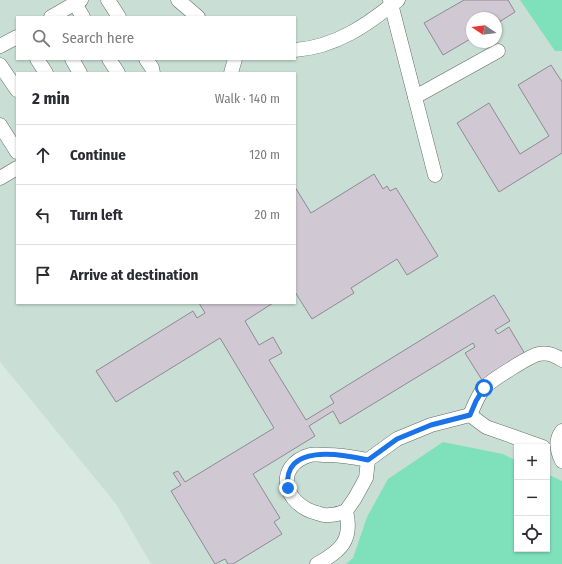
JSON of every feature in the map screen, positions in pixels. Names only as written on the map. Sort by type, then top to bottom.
[{"type":"street","points":[[108,0],[118,16]]},
{"type":"street","points":[[178,0],[197,16]]},
{"type":"street","points":[[53,16],[78,2],[83,16]]},
{"type":"street","points":[[296,50],[323,46],[345,37],[364,26],[393,2],[434,175]]},
{"type":"street","points":[[0,46],[16,37]]},
{"type":"street","points":[[415,97],[498,51]]},
{"type":"street","points":[[38,60],[45,72]]},
{"type":"street","points":[[73,60],[79,72]]},
{"type":"street","points":[[110,60],[117,72]]},
{"type":"street","points":[[147,60],[153,72]]},
{"type":"street","points":[[231,72],[235,60]]},
{"type":"street","points":[[0,65],[16,89]]},
{"type":"street","points":[[0,125],[16,150]]},
{"type":"street","points":[[0,178],[16,169]]},
{"type":"street","points":[[470,415],[484,388],[493,380],[537,354],[548,353],[562,360]]},
{"type":"street","points":[[470,415],[486,427],[534,444]]},
{"type":"street","points":[[368,460],[366,478],[346,511],[327,516],[311,512],[300,506],[288,488],[286,477],[292,466],[312,454],[338,454],[368,460],[397,439],[431,425],[470,415]]},
{"type":"street","points":[[556,454],[558,439],[562,431]]},
{"type":"street","points":[[317,564],[341,548],[347,537],[349,523],[346,511]]},
{"type":"shaded area","points":[[0,0],[562,0],[562,564],[151,564],[116,504],[0,362]]},
{"type":"green space","points":[[520,0],[562,0],[562,51],[555,51]]},
{"type":"green space","points":[[443,442],[503,454],[514,460],[514,552],[550,552],[550,475],[562,481],[562,564],[346,564],[353,558],[367,517],[388,479]]},
{"type":"building","points":[[464,0],[508,0],[515,12],[502,20],[502,12],[466,12],[466,42],[443,55],[424,23]]},
{"type":"building","points":[[551,65],[562,82],[562,153],[499,192],[457,123],[489,103],[520,154],[549,136],[518,85]]},
{"type":"building","points":[[374,174],[383,189],[387,186],[390,191],[396,188],[438,256],[407,275],[397,259],[351,288],[354,293],[312,319],[296,294],[296,189],[311,213]]},
{"type":"building","points":[[494,295],[510,321],[495,330],[498,334],[509,327],[525,354],[482,380],[465,353],[475,347],[473,343],[340,424],[333,411],[309,426],[315,436],[253,474],[280,518],[274,522],[282,534],[233,564],[228,564],[225,559],[215,564],[171,491],[181,485],[173,473],[178,471],[185,482],[274,428],[220,338],[116,402],[96,371],[193,311],[197,318],[205,313],[200,304],[271,304],[245,321],[259,345],[273,337],[282,353],[269,360],[306,420],[334,403],[330,396]]},
{"type":"route","points":[[288,488],[286,477],[292,466],[300,460],[312,454],[338,454],[368,460],[397,439],[431,425],[470,415],[484,388]]}]
